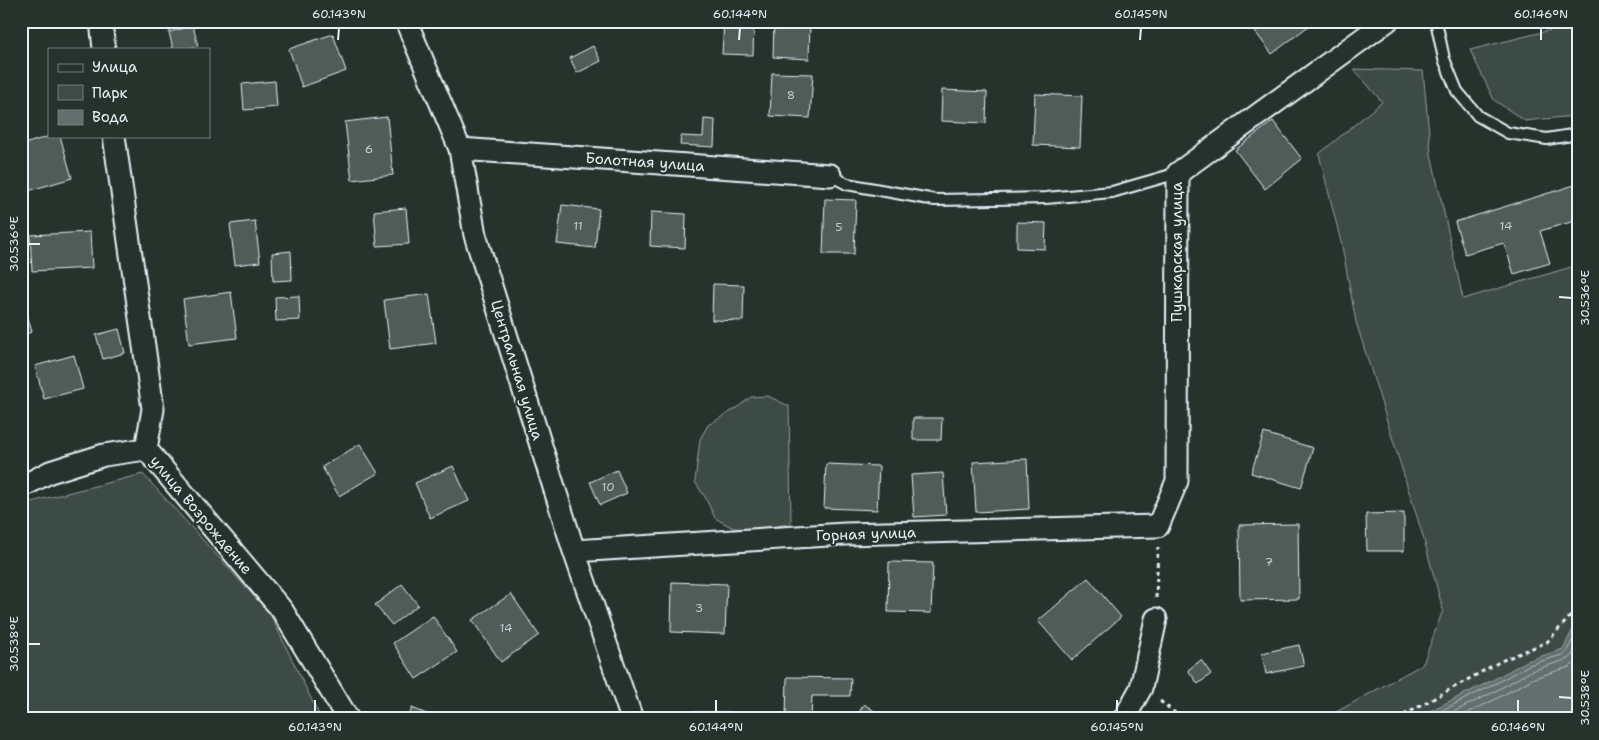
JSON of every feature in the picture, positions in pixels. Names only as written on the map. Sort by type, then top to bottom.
[{"type":"street","points":[[101,21],[104,48]]},
{"type":"street","name":"Центральная улица","points":[[406,21],[460,149],[475,235],[574,551],[632,719]]},
{"type":"street","name":"Пушкарская улица","points":[[1158,526],[1177,481],[1178,173],[1387,21]]},
{"type":"street","name":"улица Возрождение","points":[[114,138],[153,409],[146,449],[282,610],[348,719]]},
{"type":"street","name":"Болотная улица","points":[[460,149],[830,175]]},
{"type":"street","points":[[21,487],[50,472],[104,455],[146,449]]},
{"type":"street","name":"Горная улица","points":[[574,551],[845,534],[1158,526]]},
{"type":"street","points":[[1124,719],[1141,688],[1156,619]]},
{"type":"lane","points":[[1436,21],[1444,59],[1457,91],[1478,116],[1508,134],[1547,139],[1578,134]]},
{"type":"lane","points":[[830,175],[847,184],[935,200],[1046,198],[1112,192],[1178,173]]},
{"type":"path","points":[[1156,619],[1158,526]]},
{"type":"path","points":[[1396,719],[1501,661],[1547,642],[1578,608]]},
{"type":"path","points":[[1141,688],[1183,719]]},
{"type":"green space","points":[[1574,21],[1578,21],[1578,115],[1525,121],[1494,100],[1470,50],[1571,25]]},
{"type":"green space","points":[[1354,69],[1423,71],[1431,154],[1463,299],[1578,265],[1578,719],[1328,719],[1329,716],[1423,664],[1443,610],[1423,536],[1356,322],[1342,246],[1319,154],[1382,102]]},
{"type":"green space","points":[[768,396],[789,406],[791,523],[764,529],[733,528],[715,518],[695,482],[700,439],[708,425],[751,397]]},
{"type":"green space","points":[[143,474],[270,614],[321,719],[21,719],[21,507],[27,503]]},
{"type":"water","points":[[1578,619],[1578,719],[1413,719],[1527,661],[1563,649]]},
{"type":"building","points":[[724,21],[754,21],[753,55],[722,54]]},
{"type":"building","points":[[774,21],[810,21],[809,59],[773,57]]},
{"type":"building","points":[[1255,21],[1315,21],[1272,54],[1250,25]]},
{"type":"building","points":[[193,26],[198,46],[173,48],[169,32]]},
{"type":"building","points":[[333,34],[346,71],[302,87],[289,49]]},
{"type":"building","points":[[593,46],[601,61],[577,73],[570,58]]},
{"type":"building","points":[[772,73],[813,74],[810,118],[770,116]]},
{"type":"building","points":[[275,81],[277,107],[244,110],[242,84]]},
{"type":"building","points":[[942,90],[987,92],[986,123],[941,121]]},
{"type":"building","points":[[1035,94],[1082,96],[1080,147],[1033,145]]},
{"type":"building","points":[[387,117],[393,175],[352,180],[345,122]]},
{"type":"building","points":[[704,119],[715,120],[714,147],[680,145],[681,136],[703,137]]},
{"type":"building","points":[[1273,121],[1302,159],[1265,189],[1235,150]]},
{"type":"building","points":[[48,137],[61,138],[72,178],[21,193],[21,145]]},
{"type":"building","points":[[1578,184],[1578,220],[1540,231],[1550,263],[1514,274],[1504,243],[1465,254],[1455,222]]},
{"type":"building","points":[[825,199],[856,200],[854,254],[823,254]]},
{"type":"building","points":[[562,205],[599,209],[595,248],[557,244]]},
{"type":"building","points":[[406,208],[409,244],[377,246],[374,211]]},
{"type":"building","points":[[651,212],[686,214],[685,248],[650,246]]},
{"type":"building","points":[[255,221],[260,262],[235,265],[230,224]]},
{"type":"building","points":[[1017,222],[1046,223],[1045,249],[1017,248]]},
{"type":"building","points":[[90,232],[92,268],[32,271],[30,235]]},
{"type":"building","points":[[291,251],[292,280],[273,281],[272,253]]},
{"type":"building","points":[[713,284],[744,285],[743,321],[712,320]]},
{"type":"building","points":[[231,292],[237,338],[189,344],[183,299]]},
{"type":"building","points":[[429,294],[436,343],[390,349],[384,300]]},
{"type":"building","points":[[299,296],[300,320],[276,321],[275,297]]},
{"type":"building","points":[[25,307],[32,332],[21,335],[21,308]]},
{"type":"building","points":[[119,329],[125,353],[103,359],[96,335]]},
{"type":"building","points":[[74,355],[83,389],[44,399],[35,366]]},
{"type":"building","points":[[913,418],[942,418],[941,440],[913,440]]},
{"type":"building","points":[[1264,433],[1313,448],[1301,488],[1251,473]]},
{"type":"building","points":[[360,444],[378,473],[339,496],[322,467]]},
{"type":"building","points":[[1027,459],[1029,509],[976,512],[973,462]]},
{"type":"building","points":[[826,464],[879,466],[877,510],[824,508]]},
{"type":"building","points":[[453,466],[469,501],[430,518],[415,483]]},
{"type":"building","points":[[617,470],[627,493],[600,505],[590,482]]},
{"type":"building","points":[[943,473],[946,515],[914,517],[911,475]]},
{"type":"building","points":[[1404,513],[1404,551],[1367,551],[1366,514]]},
{"type":"building","points":[[1298,524],[1299,599],[1240,600],[1239,525]]},
{"type":"building","points":[[889,562],[933,563],[931,613],[888,612]]},
{"type":"building","points":[[1088,578],[1121,617],[1072,660],[1038,621]]},
{"type":"building","points":[[672,582],[727,584],[725,634],[671,632]]},
{"type":"building","points":[[402,584],[418,605],[392,625],[375,605]]},
{"type":"building","points":[[511,594],[539,635],[501,662],[472,620]]},
{"type":"building","points":[[433,616],[457,652],[416,679],[393,643]]},
{"type":"building","points":[[1299,645],[1304,666],[1266,674],[1262,653]]},
{"type":"building","points":[[1201,660],[1211,674],[1198,684],[1188,670]]},
{"type":"building","points":[[787,677],[851,678],[850,696],[812,696],[811,718],[786,717]]},
{"type":"building","points":[[864,704],[886,719],[855,719]]},
{"type":"building","points":[[412,708],[439,719],[408,719]]},
{"type":"building","points":[[689,712],[729,712],[729,719],[689,719]]}]
